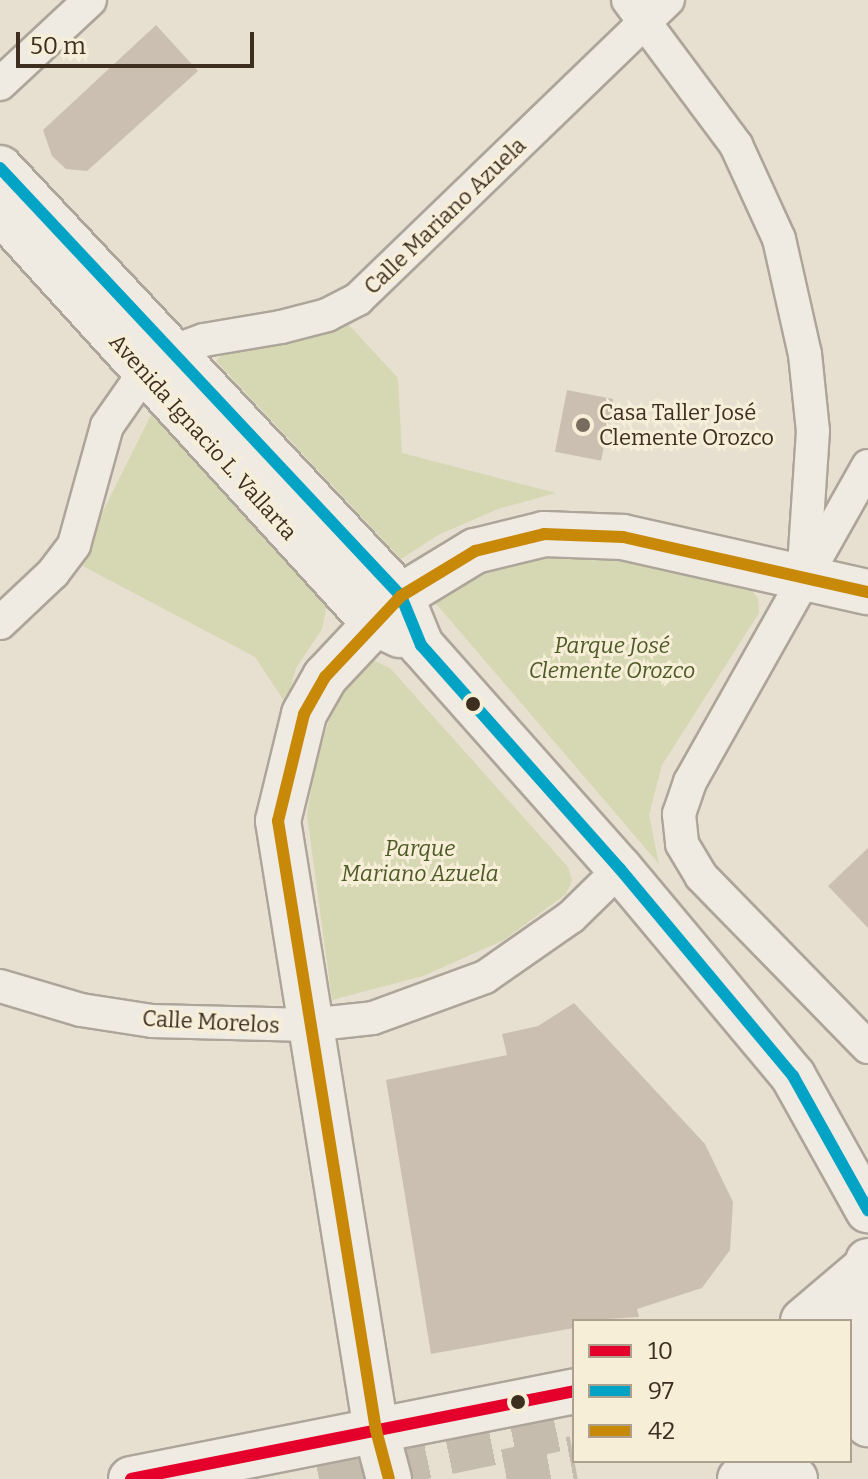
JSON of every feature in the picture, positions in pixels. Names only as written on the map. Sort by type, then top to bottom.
[{"type":"main road","name":"Avenida Ignacio L. Vallarta","points":[[0,168],[158,362]]},
{"type":"main road","name":"Avenida Ignacio L. Vallarta","points":[[0,211],[158,362],[421,645],[620,869],[793,1076],[868,1210]]},
{"type":"main road","points":[[389,1479],[376,1430],[278,821],[304,714],[325,677],[387,609],[475,551],[544,534],[623,537],[868,592]]},
{"type":"main road","points":[[805,1319],[866,1265]]},
{"type":"main road","points":[[866,1265],[853,1314],[853,1362],[868,1424]]},
{"type":"main road","points":[[131,1479],[572,1391]]},
{"type":"main road","points":[[740,1479],[795,1479]]},
{"type":"street","points":[[0,84],[90,0]]},
{"type":"street","points":[[647,7],[736,145],[779,239],[805,354],[813,431],[803,577]]},
{"type":"street","name":"Calle Mariano Azuela","points":[[158,362],[238,332],[327,315],[358,299],[647,7]]},
{"type":"street","points":[[0,623],[53,573],[74,545],[107,426],[158,362]]},
{"type":"street","points":[[868,466],[690,782],[679,814],[682,844],[701,876],[868,1047]]},
{"type":"street","name":"Calle Morelos","points":[[0,986],[81,1010],[152,1021],[309,1025],[373,1018],[485,977],[571,917],[620,869]]},
{"type":"green space","points":[[348,324],[398,378],[402,453],[556,493],[498,509],[438,535],[401,559],[216,361],[231,346]]},
{"type":"green space","points":[[153,411],[327,604],[322,629],[296,668],[286,704],[255,657],[77,563]]},
{"type":"green space","name":"Parque José Clemente Orozco","points":[[589,550],[748,586],[758,598],[759,613],[662,765],[649,815],[659,864],[432,599],[494,562]]},
{"type":"green space","name":"Parque Mariano Azuela","points":[[373,660],[390,668],[568,867],[572,881],[566,894],[504,940],[423,976],[332,1000],[307,815],[317,750],[340,694],[357,670]]},
{"type":"building","points":[[156,25],[198,71],[87,171],[66,169],[52,156],[43,130]]},
{"type":"building","name":"Casa Taller José Clemente Orozco","points":[[567,390],[613,399],[601,461],[555,452]]},
{"type":"building","points":[[868,848],[868,928],[828,886]]},
{"type":"building","points":[[574,1003],[705,1144],[733,1202],[730,1250],[702,1288],[637,1309],[639,1317],[572,1319],[572,1328],[431,1354],[386,1080],[507,1055],[502,1034],[538,1026]]},
{"type":"tunnel","points":[[319,1479],[572,1426]]},
{"type":"tunnel","points":[[505,1471],[572,1458]]},
{"type":"transit line","name":"97","points":[[0,168],[401,596],[421,645],[620,869],[793,1076],[868,1210]]},
{"type":"transit line","name":"42","points":[[389,1479],[376,1430],[278,821],[304,714],[325,677],[401,596],[475,551],[544,534],[623,537],[868,592]]},
{"type":"transit line","name":"10","points":[[131,1479],[572,1391]]},
{"type":"place","name":"Casa Taller José Clemente Orozco","points":[[583,425]]}]
